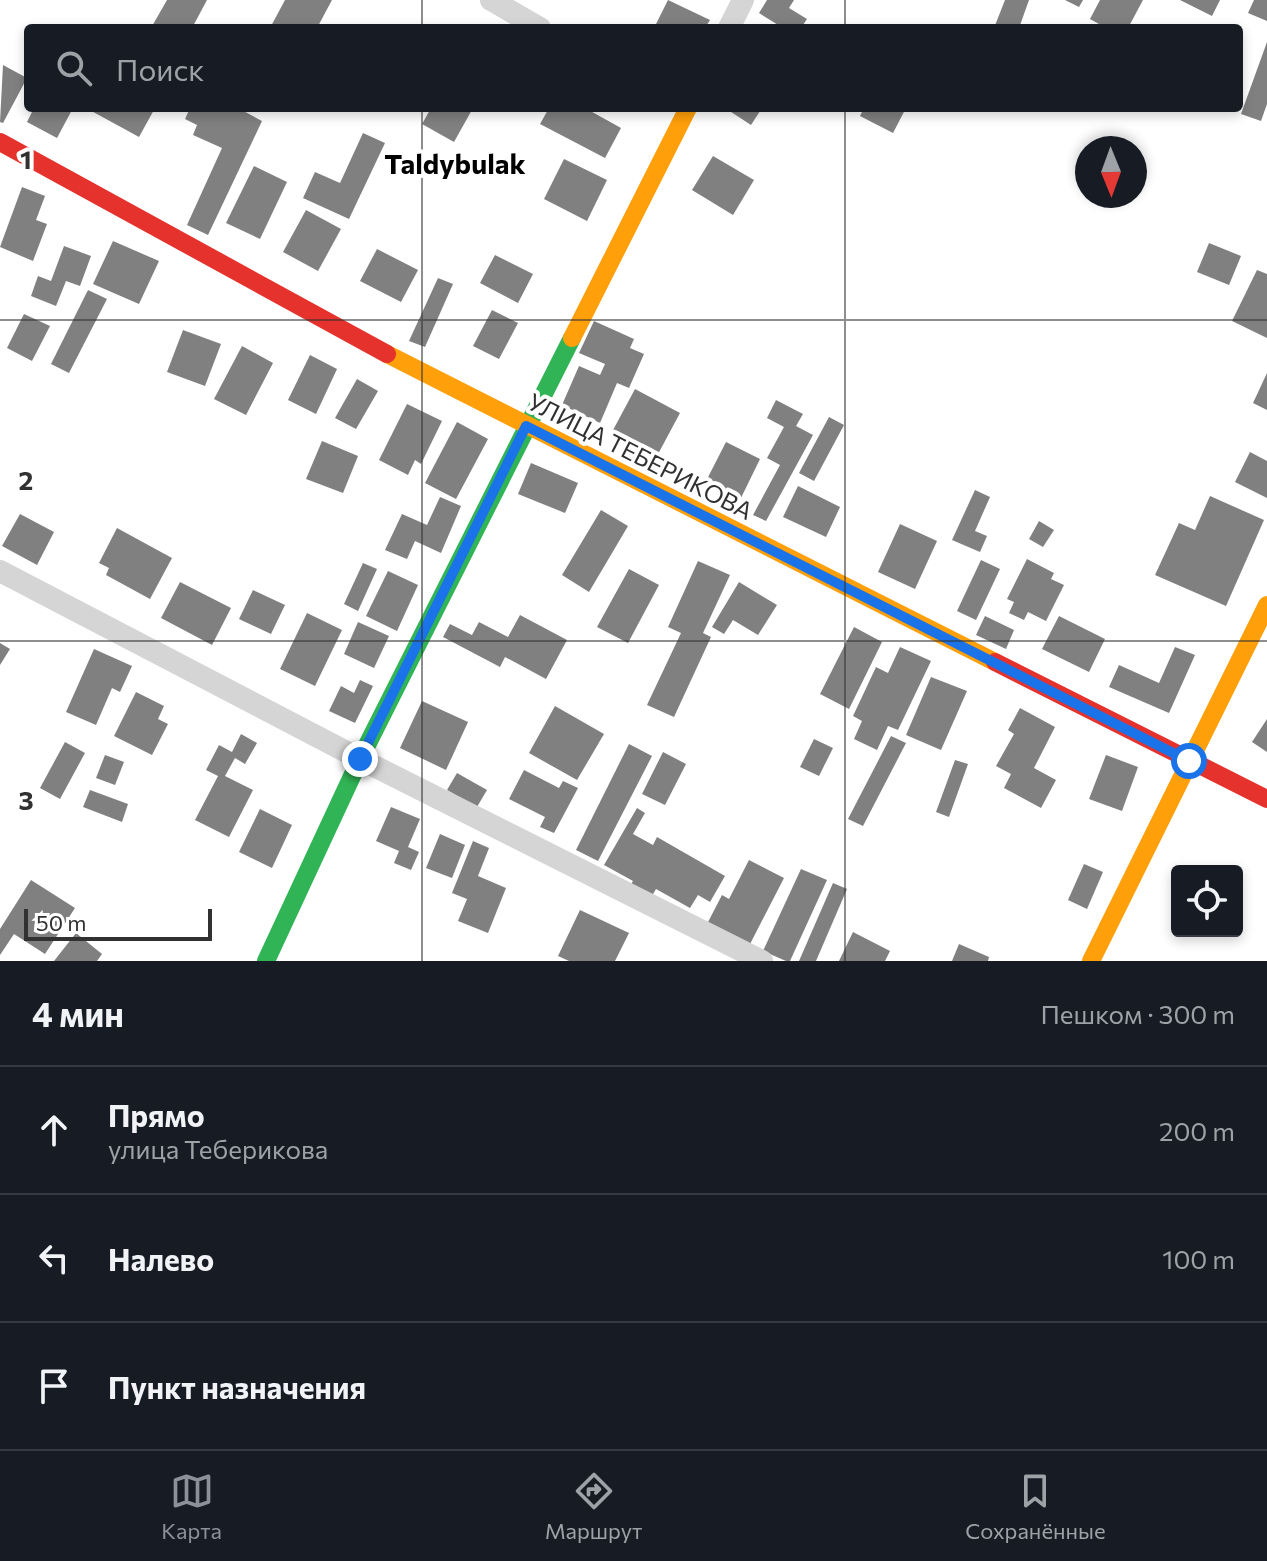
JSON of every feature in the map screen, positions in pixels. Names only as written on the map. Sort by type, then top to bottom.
[{"type":"street","points":[[491,0],[533,24]]},
{"type":"street","points":[[731,24],[743,0]]},
{"type":"street","points":[[266,961],[360,759],[683,112]]},
{"type":"street","name":"УЛИЦА ТЕБЕРИКОВА","points":[[0,142],[526,426],[1267,799]]},
{"type":"street","points":[[0,571],[360,759],[762,961]]},
{"type":"street","points":[[1091,961],[1267,605]]},
{"type":"building","points":[[167,0],[207,0],[194,24],[153,24]]},
{"type":"building","points":[[285,0],[332,0],[319,24],[272,24]]},
{"type":"building","points":[[668,0],[710,20],[708,24],[656,24]]},
{"type":"building","points":[[767,0],[794,0],[789,8],[807,19],[804,24],[777,24],[759,13]]},
{"type":"building","points":[[1005,0],[1029,0],[1020,24],[996,24]]},
{"type":"building","points":[[1065,0],[1083,0],[1079,7]]},
{"type":"building","points":[[1100,0],[1143,0],[1130,24],[1099,24],[1090,19]]},
{"type":"building","points":[[1180,0],[1220,0],[1212,16]]},
{"type":"building","points":[[1254,0],[1267,0],[1267,21],[1248,13]]},
{"type":"building","points":[[1267,42],[1267,104],[1261,121],[1241,114]]},
{"type":"building","points":[[3,65],[24,76],[24,84],[3,123],[0,122]]},
{"type":"building","points":[[32,112],[71,112],[57,138],[27,122]]},
{"type":"building","points":[[93,112],[153,112],[139,137]]},
{"type":"building","points":[[188,112],[245,112],[262,121],[208,235],[187,225],[222,148],[193,135],[197,125],[185,119]]},
{"type":"building","points":[[429,112],[471,112],[454,142],[422,124]]},
{"type":"building","points":[[547,112],[592,112],[621,128],[605,158],[540,124]]},
{"type":"building","points":[[731,112],[759,112],[751,125]]},
{"type":"building","points":[[862,112],[904,112],[893,133],[860,116]]},
{"type":"building","points":[[363,133],[385,143],[349,219],[303,198],[315,172],[340,183]]},
{"type":"building","points":[[713,156],[754,180],[733,215],[692,190]]},
{"type":"building","points":[[564,159],[607,180],[587,221],[544,199]]},
{"type":"building","points":[[254,166],[287,182],[260,239],[226,223]]},
{"type":"building","points":[[22,187],[45,196],[36,220],[47,224],[33,261],[0,247]]},
{"type":"building","points":[[306,210],[341,229],[318,271],[283,252]]},
{"type":"building","points":[[113,241],[159,261],[139,304],[93,284]]},
{"type":"building","points":[[1209,243],[1241,256],[1229,285],[1197,272]]},
{"type":"building","points":[[64,246],[91,256],[80,286],[66,281],[56,306],[31,296],[38,276],[51,281]]},
{"type":"building","points":[[377,249],[418,270],[401,302],[360,281]]},
{"type":"building","points":[[495,255],[533,274],[518,303],[480,283]]},
{"type":"building","points":[[1257,270],[1267,274],[1267,338],[1232,321]]},
{"type":"building","points":[[438,278],[453,284],[425,347],[409,341]]},
{"type":"building","points":[[88,290],[107,299],[69,373],[51,364]]},
{"type":"building","points":[[492,310],[518,323],[499,359],[473,346]]},
{"type":"building","points":[[24,314],[50,326],[32,361],[7,348]]},
{"type":"building","points":[[594,321],[634,339],[630,348],[644,354],[629,388],[617,383],[600,423],[562,405],[579,366],[600,375],[605,364],[579,353]]},
{"type":"building","points":[[183,330],[221,344],[205,386],[167,372]]},
{"type":"building","points":[[242,346],[273,363],[246,415],[214,399]]},
{"type":"building","points":[[310,355],[337,369],[316,414],[288,400]]},
{"type":"building","points":[[1267,373],[1267,410],[1253,403]]},
{"type":"building","points":[[357,379],[378,391],[356,429],[335,418]]},
{"type":"building","points":[[635,389],[680,413],[657,456],[612,432]]},
{"type":"building","points":[[776,400],[803,414],[796,426],[813,435],[766,521],[753,515],[780,465],[767,458],[784,427],[767,418]]},
{"type":"building","points":[[407,404],[442,421],[421,464],[415,460],[408,475],[379,460]]},
{"type":"building","points":[[829,417],[844,425],[814,481],[799,473]]},
{"type":"building","points":[[457,422],[488,439],[456,499],[425,483]]},
{"type":"building","points":[[322,441],[358,456],[343,493],[306,479]]},
{"type":"building","points":[[726,442],[760,459],[739,502],[704,485]]},
{"type":"building","points":[[1250,452],[1267,461],[1267,498],[1235,482]]},
{"type":"building","points":[[531,463],[578,483],[565,513],[518,494]]},
{"type":"building","points":[[798,486],[840,507],[826,537],[783,517]]},
{"type":"building","points":[[975,490],[990,497],[975,531],[987,536],[980,552],[952,540]]},
{"type":"building","points":[[1210,496],[1264,520],[1226,606],[1155,575],[1179,523],[1195,530]]},
{"type":"building","points":[[440,497],[461,506],[441,553],[415,541],[407,559],[385,550],[402,514],[427,525]]},
{"type":"building","points":[[601,510],[628,526],[589,592],[562,575]]},
{"type":"building","points":[[20,514],[54,532],[37,565],[2,546]]},
{"type":"building","points":[[1039,521],[1054,530],[1043,547],[1029,539]]},
{"type":"building","points":[[900,524],[937,541],[915,589],[878,572]]},
{"type":"building","points":[[117,528],[172,558],[150,599],[106,575],[109,568],[99,563]]},
{"type":"building","points":[[1027,559],[1054,573],[1051,579],[1064,585],[1046,621],[1028,612],[1024,620],[1009,613],[1014,602],[1007,599]]},
{"type":"building","points":[[981,560],[1000,569],[976,620],[957,611]]},
{"type":"building","points":[[698,561],[730,575],[703,633],[711,637],[674,717],[647,705],[681,633],[668,627]]},
{"type":"building","points":[[363,563],[377,569],[358,611],[344,604]]},
{"type":"building","points":[[629,569],[659,585],[628,643],[597,627]]},
{"type":"building","points":[[388,571],[418,585],[397,631],[366,616]]},
{"type":"building","points":[[180,582],[231,608],[212,645],[161,618]]},
{"type":"building","points":[[739,582],[777,605],[758,635],[733,620],[724,634],[712,627]]},
{"type":"building","points":[[253,590],[285,605],[271,634],[239,619]]},
{"type":"building","points":[[307,613],[342,630],[315,686],[280,669]]},
{"type":"building","points":[[520,615],[567,640],[546,679],[505,657],[500,667],[443,637],[450,624],[472,635],[479,622],[508,637]]},
{"type":"building","points":[[985,616],[1014,630],[1006,649],[976,635]]},
{"type":"building","points":[[1059,616],[1105,639],[1089,672],[1042,649]]},
{"type":"building","points":[[358,622],[389,636],[374,668],[344,654]]},
{"type":"building","points":[[854,627],[882,642],[849,709],[820,694]]},
{"type":"building","points":[[0,643],[10,649],[0,665]]},
{"type":"building","points":[[900,647],[931,661],[898,730],[888,726],[877,750],[854,739],[862,721],[853,716],[876,667],[888,673]]},
{"type":"building","points":[[1175,647],[1195,655],[1169,713],[1109,687],[1119,665],[1159,683]]},
{"type":"building","points":[[94,649],[132,666],[120,692],[112,688],[96,725],[66,712]]},
{"type":"building","points":[[931,677],[967,691],[941,750],[906,735]]},
{"type":"building","points":[[360,680],[373,686],[355,723],[329,711],[341,686],[354,693]]},
{"type":"building","points":[[136,692],[164,706],[158,719],[168,724],[152,755],[114,736]]},
{"type":"building","points":[[422,701],[468,722],[446,770],[400,748]]},
{"type":"building","points":[[555,706],[604,734],[577,780],[529,753]]},
{"type":"building","points":[[1020,708],[1055,727],[1034,768],[1056,780],[1041,808],[1004,788],[1011,774],[996,766],[1014,734],[1008,730]]},
{"type":"building","points":[[1267,719],[1267,752],[1252,742]]},
{"type":"building","points":[[241,734],[257,743],[245,764],[235,758],[225,776],[253,790],[229,837],[195,820],[218,776],[206,770],[219,745],[232,752]]},
{"type":"building","points":[[891,736],[906,743],[863,826],[848,819]]},
{"type":"building","points":[[814,739],[833,748],[819,776],[800,767]]},
{"type":"building","points":[[65,742],[85,753],[60,799],[40,788]]},
{"type":"building","points":[[629,744],[652,756],[598,861],[576,850]]},
{"type":"building","points":[[663,752],[686,764],[665,805],[642,794]]},
{"type":"building","points":[[105,755],[124,762],[115,785],[96,778]]},
{"type":"building","points":[[1106,755],[1138,767],[1122,811],[1089,799]]},
{"type":"building","points":[[955,760],[968,764],[949,817],[936,812]]},
{"type":"building","points":[[524,770],[559,788],[563,781],[578,788],[554,833],[540,827],[545,817],[509,799]]},
{"type":"building","points":[[457,773],[487,790],[477,807],[447,790]]},
{"type":"building","points":[[90,790],[128,804],[122,822],[83,807]]},
{"type":"building","points":[[391,807],[420,819],[408,847],[419,852],[411,870],[394,863],[399,851],[376,841]]},
{"type":"building","points":[[637,808],[645,813],[633,834],[653,845],[657,837],[725,876],[710,902],[698,895],[690,908],[656,889],[649,901],[628,889],[633,881],[604,865]]},
{"type":"building","points":[[260,809],[292,825],[272,868],[239,852]]},
{"type":"building","points":[[440,834],[465,845],[452,878],[426,868]]},
{"type":"building","points":[[473,841],[489,848],[478,876],[506,888],[488,933],[458,921],[467,899],[452,893]]},
{"type":"building","points":[[749,860],[784,878],[749,946],[707,924],[722,895],[729,899]]},
{"type":"building","points":[[1084,864],[1103,872],[1087,909],[1068,900]]},
{"type":"building","points":[[801,869],[827,880],[790,961],[786,961],[763,951]]},
{"type":"building","points":[[31,880],[75,908],[45,954],[14,934],[0,955],[0,929]]},
{"type":"building","points":[[833,883],[847,889],[816,961],[799,961]]},
{"type":"building","points":[[580,910],[629,933],[615,961],[569,961],[558,956]]},
{"type":"building","points":[[853,932],[890,951],[885,961],[839,961]]},
{"type":"building","points":[[76,933],[102,954],[97,961],[54,961]]},
{"type":"building","points":[[959,944],[989,957],[988,961],[952,961]]},
{"type":"traffic: fast","points":[[266,961],[360,759],[572,338]]},
{"type":"traffic: slow","points":[[572,338],[686,112]]},
{"type":"traffic: slow","points":[[387,354],[995,662]]},
{"type":"traffic: slow","points":[[1091,961],[1267,605]]},
{"type":"traffic: jam","points":[[0,142],[387,354]]},
{"type":"traffic: jam","points":[[995,662],[1267,799]]},
{"type":"district","name":"Taldybulak","points":[[455,164]]},
{"type":"route","points":[[360,759],[526,426],[1189,761]]}]
